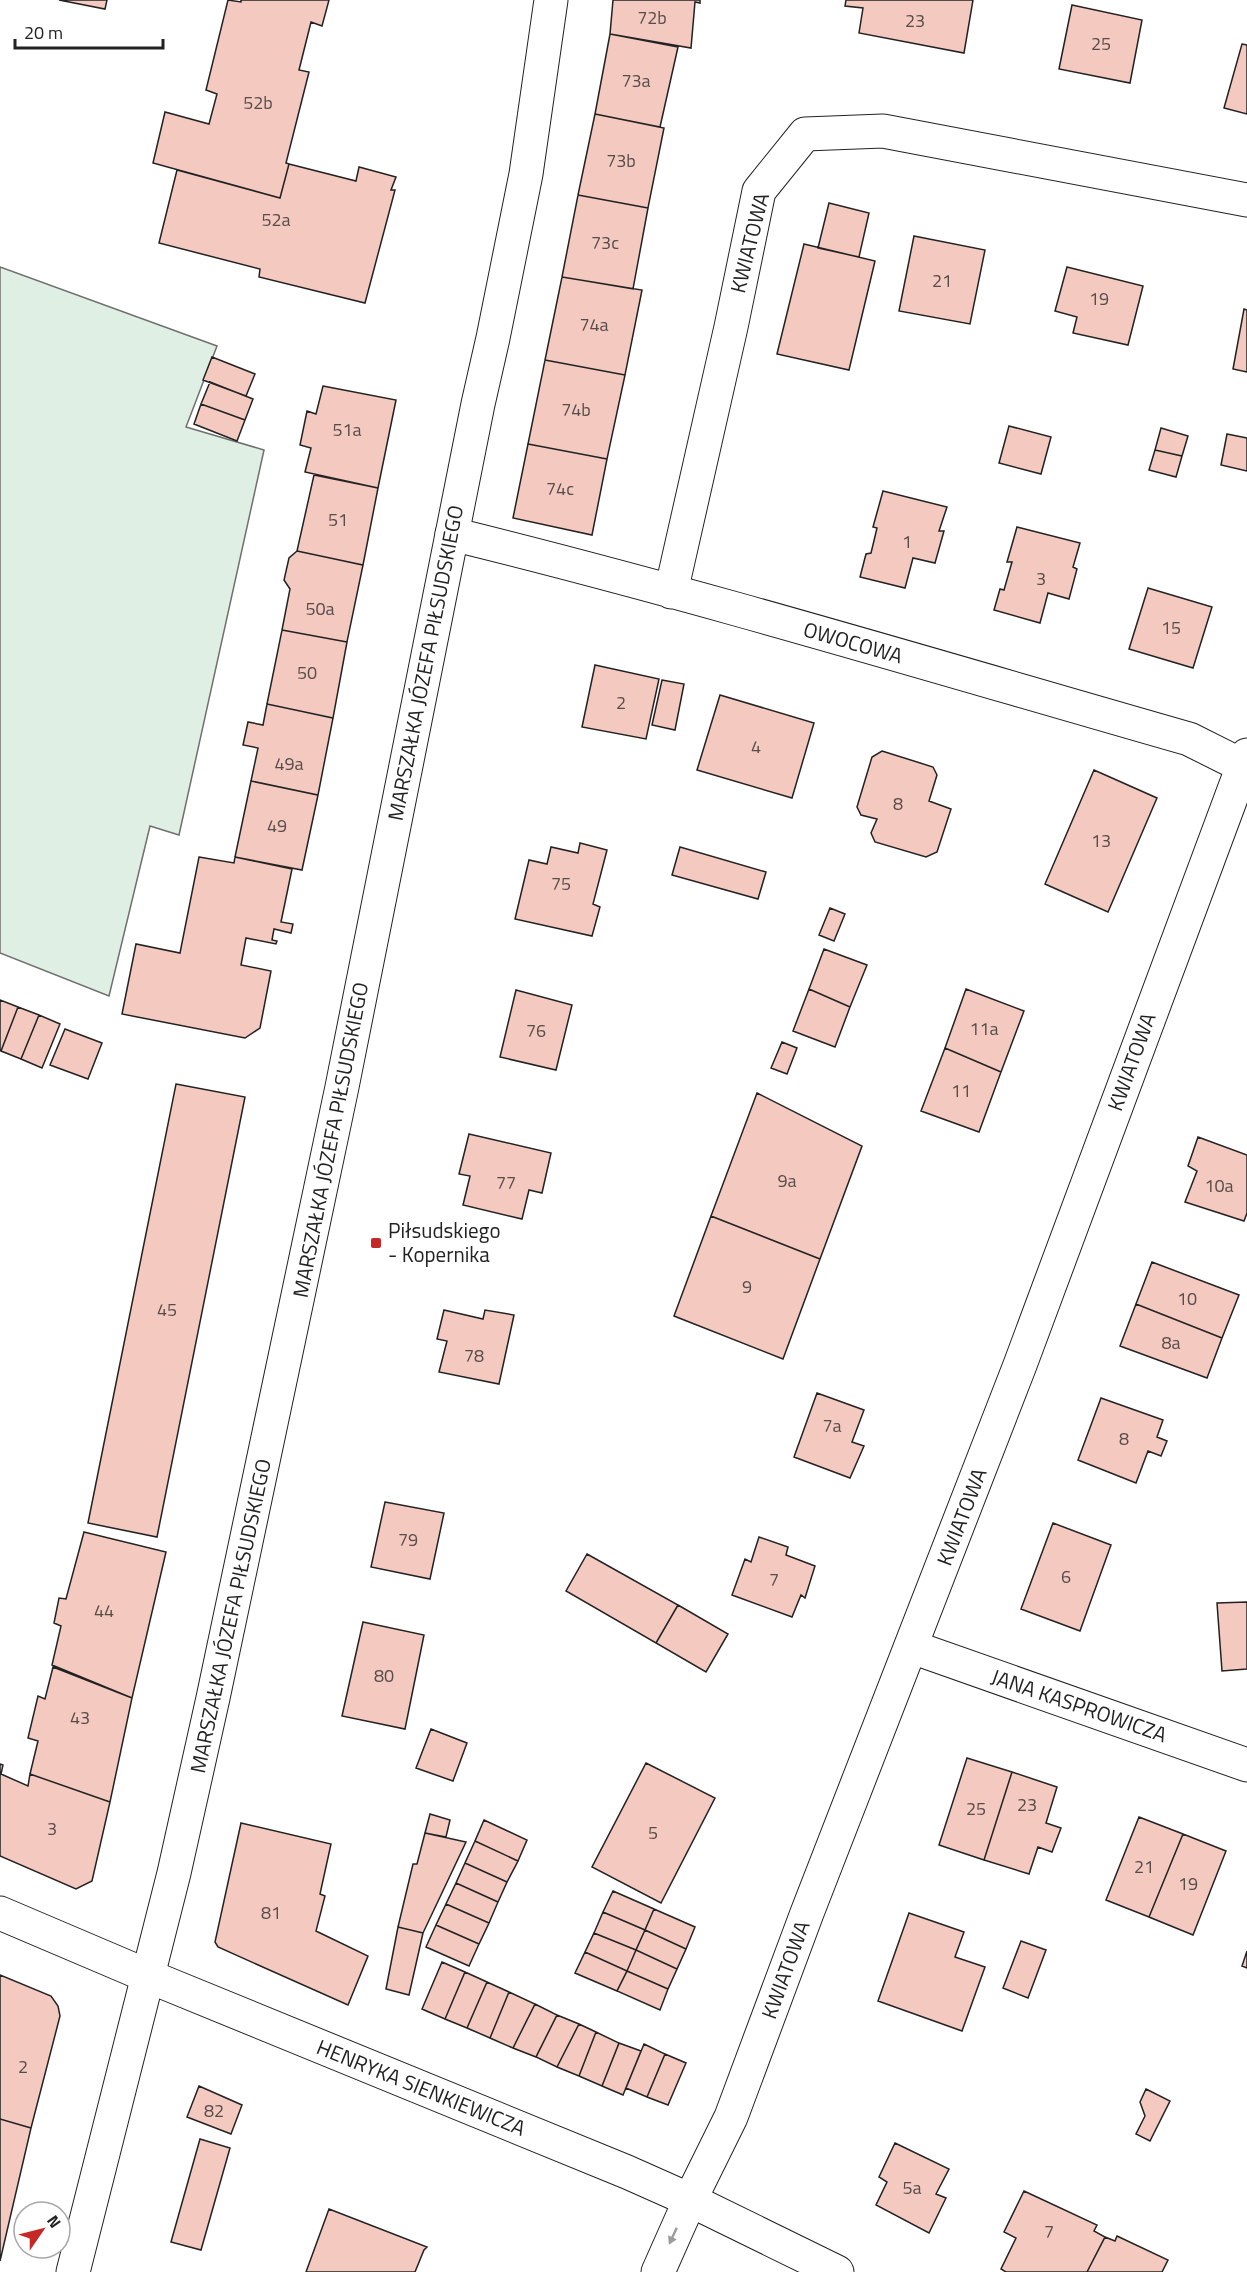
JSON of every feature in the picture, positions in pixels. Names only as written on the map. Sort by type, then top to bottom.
[{"type":"street","name":"MARSZAŁKA JÓZEFA PIŁSUDSKIEGO","points":[[73,2272],[177,1861],[270,1436],[526,174],[551,0]]},
{"type":"street","name":"KWIATOWA","points":[[671,592],[731,327],[759,191],[805,134],[883,131],[1247,200]]},
{"type":"street","name":"OWOCOWA","points":[[452,534],[497,544],[671,592],[1189,739],[1246,763]]},
{"type":"street","name":"KWIATOWA","points":[[658,2272],[690,2200],[731,2118],[807,1912],[1016,1376],[1246,763]]},
{"type":"street","name":"JANA KASPROWICZA","points":[[912,1647],[1247,1765]]},
{"type":"street","name":"HENRYKA SIENKIEWICZA","points":[[0,1913],[627,2172],[690,2200],[837,2272]]},
{"type":"green space","points":[[0,267],[217,346],[186,427],[264,450],[179,835],[150,826],[109,996],[0,953]]},
{"type":"building","points":[[59,0],[107,0],[105,9]]},
{"type":"building","points":[[228,0],[241,2],[241,0],[329,0],[322,26],[311,22],[299,70],[309,72],[286,163],[289,164],[280,198],[153,163],[165,112],[209,124],[217,94],[206,90]]},
{"type":"building","points":[[613,0],[700,0],[700,3],[695,2],[691,48],[610,34]]},
{"type":"building","points":[[846,0],[973,0],[964,53],[859,33],[863,8],[845,6]]},
{"type":"building","points":[[1072,5],[1142,20],[1130,83],[1059,69]]},
{"type":"building","points":[[610,34],[678,47],[660,127],[595,114]]},
{"type":"building","points":[[1242,44],[1247,45],[1247,114],[1224,108]]},
{"type":"building","points":[[595,114],[664,128],[648,208],[578,195]]},
{"type":"building","points":[[289,164],[356,181],[359,167],[396,177],[391,190],[395,190],[365,303],[259,277],[260,269],[159,243],[177,170],[280,198]]},
{"type":"building","points":[[578,195],[648,208],[633,289],[562,277]]},
{"type":"building","points":[[829,203],[869,213],[859,257],[818,248]]},
{"type":"building","points":[[914,236],[985,250],[970,324],[899,311]]},
{"type":"building","points":[[804,244],[875,261],[849,370],[777,354]]},
{"type":"building","points":[[1067,267],[1143,286],[1128,345],[1073,333],[1077,317],[1055,311]]},
{"type":"building","points":[[562,277],[642,290],[625,375],[545,360]]},
{"type":"building","points":[[1244,309],[1247,310],[1247,372],[1233,369]]},
{"type":"building","points":[[212,357],[255,374],[246,396],[203,380]]},
{"type":"building","points":[[545,360],[625,375],[607,459],[528,444]]},
{"type":"building","points":[[210,382],[253,399],[245,420],[201,404]]},
{"type":"building","points":[[323,386],[396,400],[378,488],[305,472],[311,448],[300,445],[307,411],[316,414]]},
{"type":"building","points":[[201,404],[245,420],[237,441],[194,424]]},
{"type":"building","points":[[1009,426],[1051,437],[1041,474],[999,463]]},
{"type":"building","points":[[1161,428],[1188,436],[1182,456],[1155,450]]},
{"type":"building","points":[[1227,434],[1247,438],[1247,471],[1221,465]]},
{"type":"building","points":[[528,444],[607,459],[592,535],[513,518]]},
{"type":"building","points":[[1155,450],[1182,456],[1176,477],[1149,470]]},
{"type":"building","points":[[314,475],[378,488],[363,565],[297,551]]},
{"type":"building","points":[[883,491],[947,507],[939,531],[944,531],[935,563],[913,558],[905,588],[860,577],[866,554],[871,553],[877,528],[873,527]]},
{"type":"building","points":[[1017,527],[1080,543],[1073,567],[1077,569],[1069,599],[1048,593],[1040,623],[994,610],[1000,589],[1004,590],[1012,562],[1007,562]]},
{"type":"building","points":[[297,551],[363,565],[347,642],[282,630],[290,589],[284,580],[289,558]]},
{"type":"building","points":[[1148,588],[1212,607],[1193,668],[1129,649]]},
{"type":"building","points":[[282,630],[347,642],[333,718],[267,704]]},
{"type":"building","points":[[595,665],[659,679],[646,739],[582,727]]},
{"type":"building","points":[[662,680],[684,684],[675,730],[652,725]]},
{"type":"building","points":[[720,695],[814,723],[792,798],[697,770]]},
{"type":"building","points":[[267,704],[333,718],[318,795],[251,781],[258,748],[243,745],[248,722],[263,725]]},
{"type":"building","points":[[882,751],[933,767],[937,775],[929,801],[951,809],[937,852],[926,857],[875,842],[871,833],[877,819],[861,815],[857,807],[872,757]]},
{"type":"building","points":[[1094,770],[1157,798],[1108,912],[1045,884]]},
{"type":"building","points":[[251,781],[318,795],[302,870],[235,857]]},
{"type":"building","points":[[580,843],[607,850],[593,904],[600,907],[592,936],[515,919],[529,860],[547,864],[551,847],[578,853]]},
{"type":"building","points":[[680,847],[766,872],[758,899],[672,875]]},
{"type":"building","points":[[199,857],[234,863],[235,857],[292,869],[281,922],[293,924],[291,933],[274,929],[272,940],[277,941],[276,944],[246,938],[241,965],[271,971],[260,1028],[245,1038],[122,1014],[136,944],[180,953]]},
{"type":"building","points":[[830,908],[845,914],[834,941],[819,935]]},
{"type":"building","points":[[824,949],[867,965],[850,1007],[809,989]]},
{"type":"building","points":[[809,989],[850,1007],[835,1047],[793,1031]]},
{"type":"building","points":[[966,989],[1024,1011],[1001,1072],[945,1048]]},
{"type":"building","points":[[516,990],[572,1005],[556,1070],[500,1057]]},
{"type":"building","points":[[0,1000],[18,1007],[1,1051],[0,1050]]},
{"type":"building","points":[[18,1007],[39,1015],[21,1059],[1,1051]]},
{"type":"building","points":[[39,1015],[60,1024],[42,1068],[21,1059]]},
{"type":"building","points":[[65,1029],[102,1043],[88,1079],[50,1065]]},
{"type":"building","points":[[782,1042],[797,1048],[787,1074],[771,1068]]},
{"type":"building","points":[[945,1048],[1001,1072],[979,1132],[921,1111]]},
{"type":"building","points":[[176,1084],[245,1097],[157,1537],[88,1523]]},
{"type":"building","points":[[757,1093],[862,1146],[820,1259],[711,1216]]},
{"type":"building","points":[[469,1134],[551,1153],[542,1193],[529,1190],[522,1219],[463,1205],[470,1176],[459,1174]]},
{"type":"building","points":[[1198,1137],[1247,1155],[1247,1213],[1244,1221],[1185,1202],[1197,1171],[1188,1166]]},
{"type":"building","points":[[711,1216],[820,1259],[783,1359],[674,1316]]},
{"type":"building","points":[[1152,1262],[1239,1295],[1222,1338],[1136,1304]]},
{"type":"building","points":[[1136,1304],[1222,1338],[1207,1378],[1120,1346]]},
{"type":"building","points":[[444,1310],[483,1319],[485,1310],[514,1315],[499,1384],[439,1372],[447,1341],[437,1339]]},
{"type":"building","points":[[817,1393],[864,1410],[852,1442],[864,1446],[850,1478],[794,1457]]},
{"type":"building","points":[[1101,1398],[1163,1420],[1157,1437],[1167,1441],[1161,1456],[1148,1451],[1136,1483],[1078,1460]]},
{"type":"building","points":[[385,1502],[444,1513],[430,1579],[371,1567]]},
{"type":"building","points":[[1053,1523],[1111,1545],[1080,1631],[1021,1609]]},
{"type":"building","points":[[84,1532],[166,1552],[132,1698],[52,1665],[61,1626],[54,1623],[59,1598],[66,1599]]},
{"type":"building","points":[[759,1537],[788,1547],[786,1555],[815,1566],[805,1598],[801,1595],[792,1617],[732,1595],[745,1559],[751,1562]]},
{"type":"building","points":[[587,1554],[678,1605],[656,1643],[566,1591]]},
{"type":"building","points":[[1247,1602],[1247,1669],[1222,1671],[1217,1603]]},
{"type":"building","points":[[678,1605],[728,1634],[706,1672],[656,1643]]},
{"type":"building","points":[[363,1622],[424,1635],[405,1729],[342,1716]]},
{"type":"building","points":[[53,1667],[132,1698],[110,1802],[30,1774],[38,1741],[28,1738],[38,1696],[45,1699]]},
{"type":"building","points":[[431,1729],[467,1743],[453,1781],[416,1768]]},
{"type":"building","points":[[967,1758],[1012,1772],[984,1860],[939,1845]]},
{"type":"building","points":[[646,1763],[715,1798],[661,1903],[592,1867]]},
{"type":"building","points":[[0,1764],[3,1765],[1,1774],[28,1786],[30,1774],[110,1802],[92,1881],[76,1889],[0,1856]]},
{"type":"building","points":[[1012,1772],[1057,1787],[1046,1823],[1061,1828],[1052,1852],[1038,1847],[1029,1874],[984,1860]]},
{"type":"building","points":[[430,1814],[450,1820],[446,1837],[425,1833]]},
{"type":"building","points":[[1139,1817],[1183,1834],[1149,1917],[1106,1900]]},
{"type":"building","points":[[484,1820],[527,1840],[518,1861],[475,1841]]},
{"type":"building","points":[[241,1823],[331,1844],[320,1894],[325,1896],[316,1931],[368,1956],[348,2005],[218,1947],[215,1942]]},
{"type":"building","points":[[425,1833],[466,1842],[423,1933],[398,1927],[413,1864],[417,1864]]},
{"type":"building","points":[[1183,1834],[1226,1851],[1193,1935],[1149,1917]]},
{"type":"building","points":[[475,1841],[518,1861],[507,1882],[465,1863]]},
{"type":"building","points":[[465,1863],[507,1882],[498,1902],[456,1883]]},
{"type":"building","points":[[456,1883],[498,1902],[489,1923],[446,1904]]},
{"type":"building","points":[[613,1891],[654,1909],[645,1930],[603,1912]]},
{"type":"building","points":[[446,1904],[489,1923],[479,1944],[436,1925]]},
{"type":"building","points":[[654,1909],[695,1927],[686,1949],[645,1930]]},
{"type":"building","points":[[603,1912],[645,1930],[636,1950],[594,1933]]},
{"type":"building","points":[[909,1913],[964,1932],[955,1957],[985,1967],[962,2031],[878,2001]]},
{"type":"building","points":[[436,1925],[479,1944],[469,1966],[426,1947]]},
{"type":"building","points":[[398,1927],[423,1933],[409,1995],[386,1989]]},
{"type":"building","points":[[645,1930],[686,1949],[677,1969],[636,1950]]},
{"type":"building","points":[[594,1933],[636,1950],[627,1971],[585,1952]]},
{"type":"building","points":[[1021,1941],[1046,1950],[1028,1998],[1003,1988]]},
{"type":"building","points":[[636,1950],[677,1969],[668,1989],[627,1971]]},
{"type":"building","points":[[1247,1951],[1247,1968],[1242,1966]]},
{"type":"building","points":[[585,1952],[627,1971],[617,1991],[575,1973]]},
{"type":"building","points":[[442,1962],[465,1972],[445,2019],[422,2009]]},
{"type":"building","points":[[627,1971],[668,1989],[660,2010],[617,1991]]},
{"type":"building","points":[[465,1972],[487,1982],[467,2028],[445,2019]]},
{"type":"building","points":[[0,1975],[51,1996],[58,2006],[60,2016],[31,2128],[0,2119]]},
{"type":"building","points":[[487,1982],[509,1992],[490,2038],[467,2028]]},
{"type":"building","points":[[509,1992],[535,2004],[513,2048],[490,2038]]},
{"type":"building","points":[[535,2004],[557,2015],[536,2057],[513,2048]]},
{"type":"building","points":[[557,2015],[579,2024],[557,2067],[536,2057]]},
{"type":"building","points":[[579,2024],[596,2032],[579,2076],[557,2067]]},
{"type":"building","points":[[596,2032],[619,2043],[602,2086],[579,2076]]},
{"type":"building","points":[[619,2043],[641,2051],[623,2095],[602,2086]]},
{"type":"building","points":[[644,2044],[665,2054],[647,2097],[626,2088]]},
{"type":"building","points":[[665,2054],[686,2063],[668,2105],[647,2097]]},
{"type":"building","points":[[199,2086],[242,2105],[231,2134],[187,2117]]},
{"type":"building","points":[[1146,2089],[1170,2101],[1150,2141],[1136,2134],[1145,2116],[1140,2102]]},
{"type":"building","points":[[0,2119],[31,2128],[14,2200],[12,2200],[12,2210],[0,2261]]},
{"type":"building","points":[[200,2139],[230,2148],[201,2250],[171,2242]]},
{"type":"building","points":[[895,2143],[949,2169],[936,2194],[946,2198],[929,2233],[876,2205],[887,2182],[879,2177]]},
{"type":"building","points":[[1024,2191],[1097,2225],[1094,2231],[1105,2237],[1087,2272],[1006,2272],[1001,2269],[1016,2238],[1004,2232]]},
{"type":"building","points":[[329,2209],[427,2247],[415,2272],[306,2272]]},
{"type":"building","points":[[1117,2236],[1168,2260],[1162,2272],[1087,2272],[1105,2237],[1115,2241]]},
{"type":"place","name":"Piłsudskiego - Kopernika","points":[[376,1243]]}]
